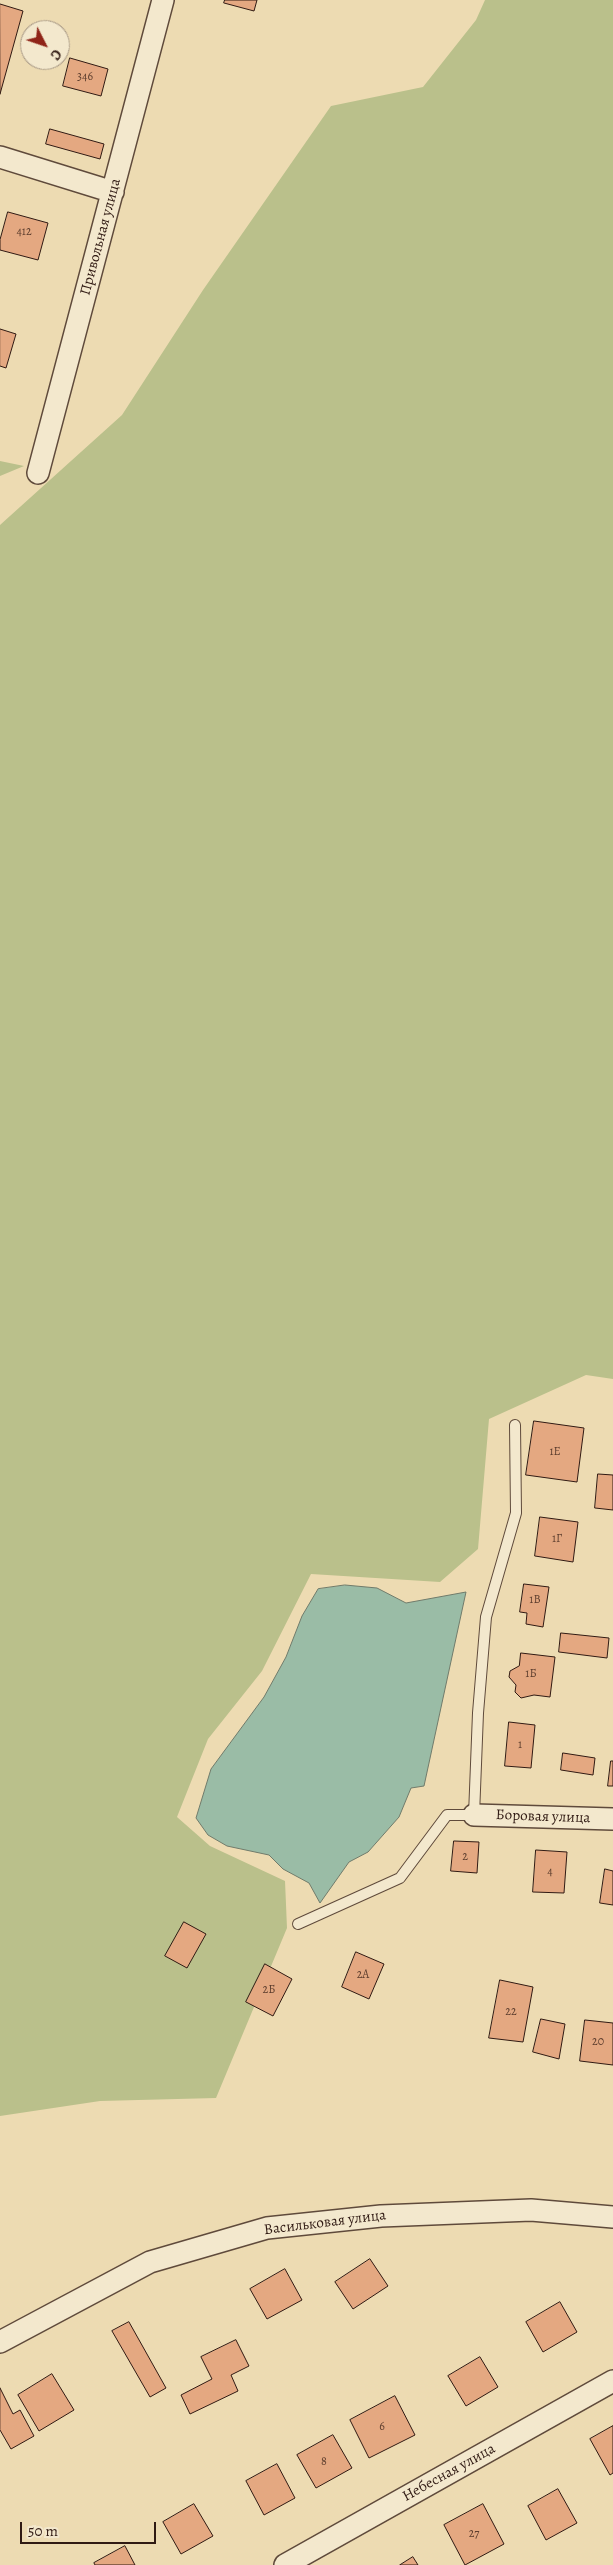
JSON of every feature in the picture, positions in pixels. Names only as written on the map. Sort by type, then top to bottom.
[{"type":"street","name":"Привольная улица","points":[[38,473],[163,0]]},
{"type":"street","points":[[0,157],[113,192]]},
{"type":"street","name":"Боровая улица","points":[[474,1815],[613,1819]]},
{"type":"street","name":"Васильковая улица","points":[[0,2342],[150,2262],[268,2228],[381,2216],[531,2210],[613,2217]]},
{"type":"street","name":"Небесная улица","points":[[285,2565],[613,2381]]},
{"type":"lane","points":[[298,1924],[400,1878],[447,1815],[474,1815],[478,1712],[486,1617],[516,1513],[515,1424]]},
{"type":"shaded area","points":[[485,0],[613,0],[613,1379],[586,1375],[489,1419],[478,1549],[440,1582],[311,1574],[262,1671],[208,1739],[177,1817],[210,1846],[285,1881],[287,1928],[216,2098],[100,2101],[0,2116],[0,525],[122,415],[203,290],[331,106],[423,87],[476,20]]},
{"type":"shaded area","points":[[0,461],[24,466],[0,476]]},
{"type":"shaded area","points":[[345,1585],[377,1588],[406,1603],[466,1592],[424,1786],[411,1788],[399,1817],[368,1852],[349,1862],[320,1903],[309,1883],[283,1869],[269,1855],[227,1846],[208,1835],[196,1818],[211,1769],[264,1697],[286,1657],[302,1616],[318,1589]]},
{"type":"building","points":[[225,0],[257,0],[254,11],[224,3]]},
{"type":"building","points":[[0,4],[23,11],[0,94]]},
{"type":"building","points":[[70,58],[108,69],[101,96],[63,86],[67,70],[70,70]]},
{"type":"building","points":[[50,129],[104,144],[100,159],[46,144]]},
{"type":"building","points":[[8,212],[48,223],[38,260],[0,250],[0,240]]},
{"type":"building","points":[[0,329],[16,334],[6,368],[0,366]]},
{"type":"building","points":[[534,1421],[584,1428],[577,1482],[526,1475]]},
{"type":"building","points":[[598,1474],[613,1475],[613,1510],[595,1508]]},
{"type":"building","points":[[540,1517],[578,1522],[573,1562],[535,1556]]},
{"type":"building","points":[[524,1584],[549,1587],[543,1627],[526,1624],[527,1613],[520,1612]]},
{"type":"building","points":[[561,1633],[609,1638],[607,1658],[559,1652]]},
{"type":"building","points":[[521,1653],[555,1657],[550,1697],[534,1695],[521,1698],[515,1692],[516,1685],[509,1677],[510,1671],[519,1666]]},
{"type":"building","points":[[509,1722],[535,1725],[531,1768],[505,1766]]},
{"type":"building","points":[[563,1753],[595,1758],[593,1775],[561,1770]]},
{"type":"building","points":[[611,1761],[613,1761],[613,1786],[608,1786]]},
{"type":"building","points":[[454,1841],[479,1842],[477,1873],[451,1871]]},
{"type":"building","points":[[536,1850],[567,1852],[564,1893],[533,1892]]},
{"type":"building","points":[[605,1869],[613,1871],[613,1905],[600,1903]]},
{"type":"building","points":[[184,1922],[206,1934],[187,1968],[165,1956]]},
{"type":"building","points":[[356,1952],[384,1964],[369,1999],[342,1987]]},
{"type":"building","points":[[265,1964],[292,1979],[273,2016],[246,2002]]},
{"type":"building","points":[[500,1980],[533,1987],[523,2042],[489,2038]]},
{"type":"building","points":[[541,2019],[565,2024],[559,2059],[533,2052]]},
{"type":"building","points":[[585,2020],[613,2023],[613,2065],[580,2061]]},
{"type":"building","points":[[370,2259],[388,2286],[353,2309],[335,2282]]},
{"type":"building","points":[[285,2269],[302,2300],[267,2319],[250,2289]]},
{"type":"building","points":[[560,2302],[577,2332],[543,2352],[526,2322]]},
{"type":"building","points":[[129,2322],[166,2388],[150,2397],[112,2331]]},
{"type":"building","points":[[236,2340],[249,2366],[231,2375],[238,2391],[190,2414],[181,2395],[212,2379],[201,2357]]},
{"type":"building","points":[[480,2357],[498,2387],[466,2406],[448,2376]]},
{"type":"building","points":[[52,2374],[74,2410],[39,2431],[18,2395]]},
{"type":"building","points":[[0,2388],[13,2414],[20,2410],[34,2436],[11,2449],[0,2430]]},
{"type":"building","points":[[395,2396],[415,2435],[369,2458],[350,2420]]},
{"type":"building","points":[[613,2426],[613,2473],[610,2475],[590,2439]]},
{"type":"building","points":[[333,2435],[352,2468],[316,2488],[297,2455]]},
{"type":"building","points":[[277,2464],[295,2498],[264,2515],[246,2481]]},
{"type":"building","points":[[558,2489],[577,2523],[546,2540],[528,2506]]},
{"type":"building","points":[[194,2504],[213,2536],[181,2554],[163,2522]]},
{"type":"building","points":[[483,2504],[504,2544],[465,2565],[444,2525]]},
{"type":"building","points":[[125,2546],[135,2565],[95,2565],[94,2563]]},
{"type":"building","points":[[413,2557],[418,2565],[400,2565]]}]
